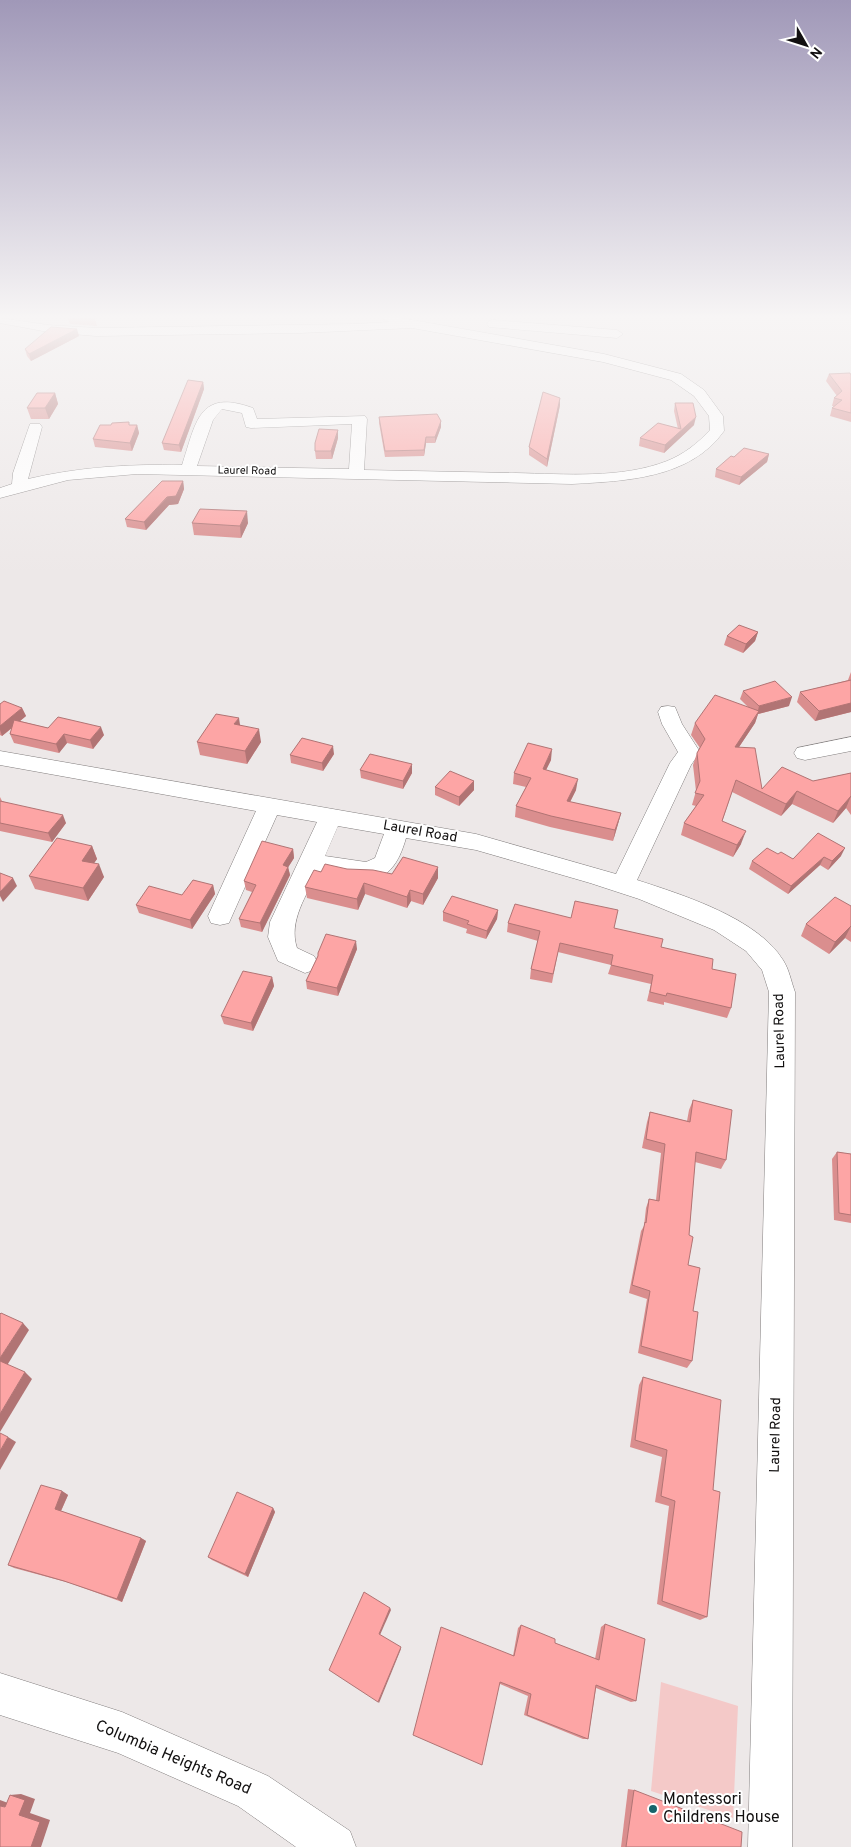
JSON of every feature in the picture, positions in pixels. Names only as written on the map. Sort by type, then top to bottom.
[{"type":"street","name":"Laurel Road","points":[[0,493],[62,476],[93,471],[137,468],[356,472],[572,479],[618,477],[665,467],[697,451],[717,431],[716,416],[707,404]]},
{"type":"street","points":[[188,470],[204,425],[214,408],[235,406],[248,411],[250,424],[360,419],[356,472]]},
{"type":"street","points":[[20,486],[21,473],[35,427]]},
{"type":"street","points":[[623,885],[689,752],[672,724],[668,712]]},
{"type":"street","points":[[805,754],[851,744]]},
{"type":"street","name":"Laurel Road","points":[[0,758],[476,842],[623,885],[723,923],[755,944],[773,966],[782,992],[770,1847]]},
{"type":"street","points":[[220,916],[270,806]]},
{"type":"street","points":[[304,963],[287,954],[281,937],[282,922],[331,816]]},
{"type":"street","points":[[311,861],[367,872],[380,868],[387,856],[397,828]]},
{"type":"street","name":"Columbia Heights Road","points":[[0,1694],[122,1733],[253,1791],[334,1847]]},
{"type":"shaded area","points":[[661,1682],[738,1706],[733,1818],[651,1791]]},
{"type":"building","points":[[30,404],[48,404],[45,408],[27,408]]},
{"type":"building","points":[[178,404],[195,404],[179,445],[162,443]]},
{"type":"building","points":[[540,404],[559,404],[547,459],[529,447]]},
{"type":"building","points":[[675,404],[693,404],[696,417],[665,445],[640,438],[658,423],[681,429]]},
{"type":"building","points":[[837,404],[851,404],[851,413],[832,408]]},
{"type":"building","points":[[437,414],[441,421],[435,437],[426,437],[424,450],[385,451],[379,417]]},
{"type":"building","points":[[129,422],[129,425],[137,425],[130,443],[93,439],[100,425]]},
{"type":"building","points":[[319,429],[338,430],[331,451],[315,451]]},
{"type":"building","points":[[744,448],[769,454],[741,477],[716,469],[731,456],[734,457]]},
{"type":"building","points":[[162,481],[183,481],[176,496],[167,497],[144,522],[125,519]]},
{"type":"building","points":[[200,509],[247,511],[240,526],[192,523]]},
{"type":"building","points":[[739,625],[758,632],[746,644],[727,636]]},
{"type":"building","points":[[851,680],[851,703],[819,711],[800,692]]},
{"type":"building","points":[[775,681],[792,697],[759,706],[743,691]]},
{"type":"building","points":[[715,695],[759,711],[735,747],[755,748],[762,789],[782,767],[813,781],[851,773],[851,796],[838,811],[797,791],[786,804],[736,780],[722,821],[746,831],[737,845],[684,823],[704,795],[695,793],[700,781],[697,753],[705,739],[695,723]]},
{"type":"building","points":[[4,701],[22,708],[0,726],[0,704]]},
{"type":"building","points":[[216,714],[239,718],[234,724],[259,729],[245,751],[197,742]]},
{"type":"building","points":[[58,717],[101,727],[90,740],[64,734],[56,744],[10,734],[14,720],[48,728]]},
{"type":"building","points":[[302,738],[333,746],[322,763],[290,755]]},
{"type":"building","points":[[528,743],[552,749],[543,769],[578,779],[567,801],[621,813],[615,830],[516,806],[531,778],[514,773]]},
{"type":"building","points":[[370,754],[412,764],[403,781],[360,770]]},
{"type":"building","points":[[450,771],[474,781],[459,797],[435,787]]},
{"type":"building","points":[[0,801],[63,815],[48,833],[0,823]]},
{"type":"building","points":[[818,833],[845,848],[832,861],[824,857],[791,886],[752,861],[767,848],[778,854],[781,852],[793,859]]},
{"type":"building","points":[[57,838],[92,846],[82,861],[99,864],[83,888],[29,876]]},
{"type":"building","points":[[262,841],[293,849],[283,865],[288,867],[260,923],[239,919],[256,885],[244,881]]},
{"type":"building","points":[[403,857],[438,867],[423,894],[410,890],[407,897],[364,883],[357,899],[305,887],[314,870],[321,872],[325,864],[347,869],[373,870],[392,874]]},
{"type":"building","points":[[0,873],[13,878],[0,892]]},
{"type":"building","points":[[193,880],[213,885],[190,920],[136,905],[149,886],[182,895]]},
{"type":"building","points":[[452,896],[498,910],[487,931],[467,924],[469,921],[443,912]]},
{"type":"building","points":[[835,897],[851,906],[851,926],[835,942],[806,924]]},
{"type":"building","points":[[575,901],[618,910],[614,928],[663,939],[661,947],[713,959],[712,969],[736,974],[731,1008],[667,993],[666,996],[650,992],[653,975],[611,965],[613,955],[560,943],[553,974],[531,969],[540,931],[508,923],[515,904],[571,918]]},
{"type":"building","points":[[326,934],[356,941],[337,988],[306,981]]},
{"type":"building","points":[[243,971],[272,977],[251,1023],[221,1016]]},
{"type":"building","points":[[693,1100],[732,1110],[726,1160],[696,1152],[689,1235],[693,1237],[688,1265],[700,1268],[693,1311],[698,1312],[692,1361],[641,1346],[650,1291],[632,1285],[646,1223],[649,1199],[659,1201],[665,1144],[646,1139],[650,1112],[690,1122]]},
{"type":"building","points":[[837,1152],[851,1154],[851,1215],[839,1213]]},
{"type":"building","points":[[0,1314],[23,1323],[0,1358]]},
{"type":"building","points":[[0,1361],[25,1372],[0,1414]]},
{"type":"building","points":[[643,1377],[721,1400],[713,1490],[720,1492],[707,1617],[662,1601],[675,1501],[661,1496],[667,1450],[635,1440]]},
{"type":"building","points":[[0,1433],[8,1437],[0,1451]]},
{"type":"building","points":[[41,1485],[62,1491],[55,1509],[141,1538],[117,1599],[8,1565]]},
{"type":"building","points":[[237,1492],[273,1508],[245,1574],[208,1557]]},
{"type":"building","points":[[364,1592],[390,1608],[379,1634],[401,1647],[378,1702],[329,1670]]},
{"type":"building","points":[[605,1624],[645,1639],[636,1701],[596,1685],[588,1739],[527,1715],[531,1694],[500,1682],[482,1765],[413,1735],[441,1627],[514,1656],[521,1625],[555,1639],[555,1643],[599,1660]]},
{"type":"building","name":"Montessori Childrens House","points":[[634,1790],[742,1832],[741,1847],[626,1847]]},
{"type":"building","points":[[10,1795],[25,1800],[19,1815],[40,1822],[31,1847],[0,1847],[0,1806],[5,1807]]},
{"type":"place","name":"Montessori Childrens House","points":[[653,1809]]}]
